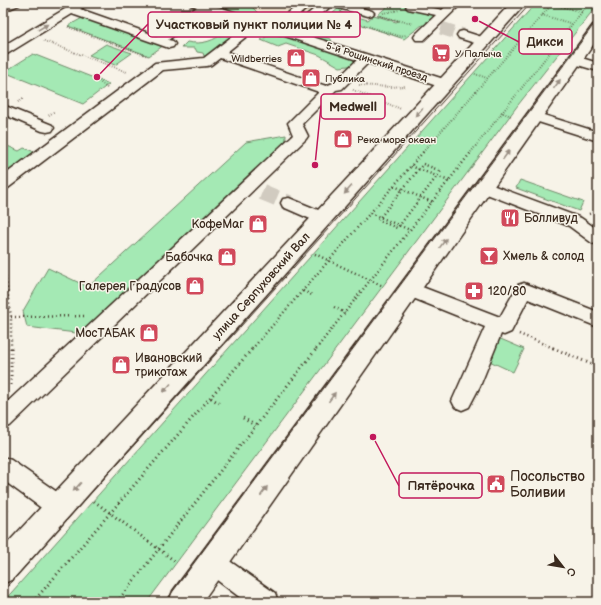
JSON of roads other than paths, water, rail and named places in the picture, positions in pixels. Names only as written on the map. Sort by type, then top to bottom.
[{"type":"main road","name":"улица Серпуховский Вал","points":[[3,569],[519,3]]},
{"type":"main road","points":[[184,602],[213,563],[396,287],[484,187],[534,116],[596,34]]},
{"type":"street","points":[[3,9],[14,3]]},
{"type":"street","points":[[4,50],[83,3]]},
{"type":"street","points":[[276,29],[307,3]]},
{"type":"street","points":[[291,34],[328,3]]},
{"type":"street","points":[[332,3],[374,13]]},
{"type":"street","points":[[427,3],[450,9]]},
{"type":"street","points":[[71,10],[164,43],[200,5]]},
{"type":"street","name":"5-й Рощинский проезд","points":[[200,5],[445,84]]},
{"type":"street","points":[[407,8],[418,7],[450,9]]},
{"type":"street","points":[[420,37],[435,27],[450,9]]},
{"type":"street","points":[[3,184],[160,66],[207,62],[256,22]]},
{"type":"street","points":[[463,35],[484,42]]},
{"type":"street","points":[[218,53],[333,88]]},
{"type":"street","points":[[3,419],[255,189],[301,136],[295,123],[366,58]]},
{"type":"street","points":[[575,60],[598,67]]},
{"type":"street","points":[[3,109],[47,128]]},
{"type":"street","points":[[534,116],[598,137]]},
{"type":"street","points":[[484,187],[575,222],[598,239]]},
{"type":"street","points":[[289,203],[322,218]]},
{"type":"street","points":[[396,287],[500,325]]},
{"type":"street","points":[[462,401],[500,325],[524,290],[598,320]]},
{"type":"street","points":[[3,467],[59,507]]},
{"type":"street","points":[[213,563],[266,602]]},
{"type":"tunnel","points":[[441,28],[463,35]]},
{"type":"tunnel","points":[[262,192],[289,203]]},
{"type":"tram line","points":[[3,591],[531,3]]},
{"type":"tram line","points":[[165,602],[598,19]]},
{"type":"place","name":"Дикси","points":[[475,19]]},
{"type":"place","name":"У Палыча","points":[[441,53]]},
{"type":"place","name":"Wildberries","points":[[296,58]]},
{"type":"place","name":"Участковый пункт полиции № 4","points":[[97,77]]},
{"type":"place","name":"Публика","points":[[311,78]]},
{"type":"place","name":"Река море океан","points":[[343,139]]},
{"type":"place","name":"Medwell","points":[[315,165]]},
{"type":"place","name":"Болливуд","points":[[510,218]]},
{"type":"place","name":"КофеМаг","points":[[258,224]]},
{"type":"place","name":"Хмель & солод","points":[[489,256]]},
{"type":"place","name":"Бабочка","points":[[227,257]]},
{"type":"place","name":"Галерея Градусов","points":[[195,286]]},
{"type":"place","name":"120/80","points":[[474,291]]},
{"type":"place","name":"МосТАБАК","points":[[149,333]]},
{"type":"place","name":"Ивановский трикотаж","points":[[121,365]]},
{"type":"place","name":"Пятёрочка","points":[[373,437]]},
{"type":"place","name":"Посольство Боливии","points":[[496,484]]}]
